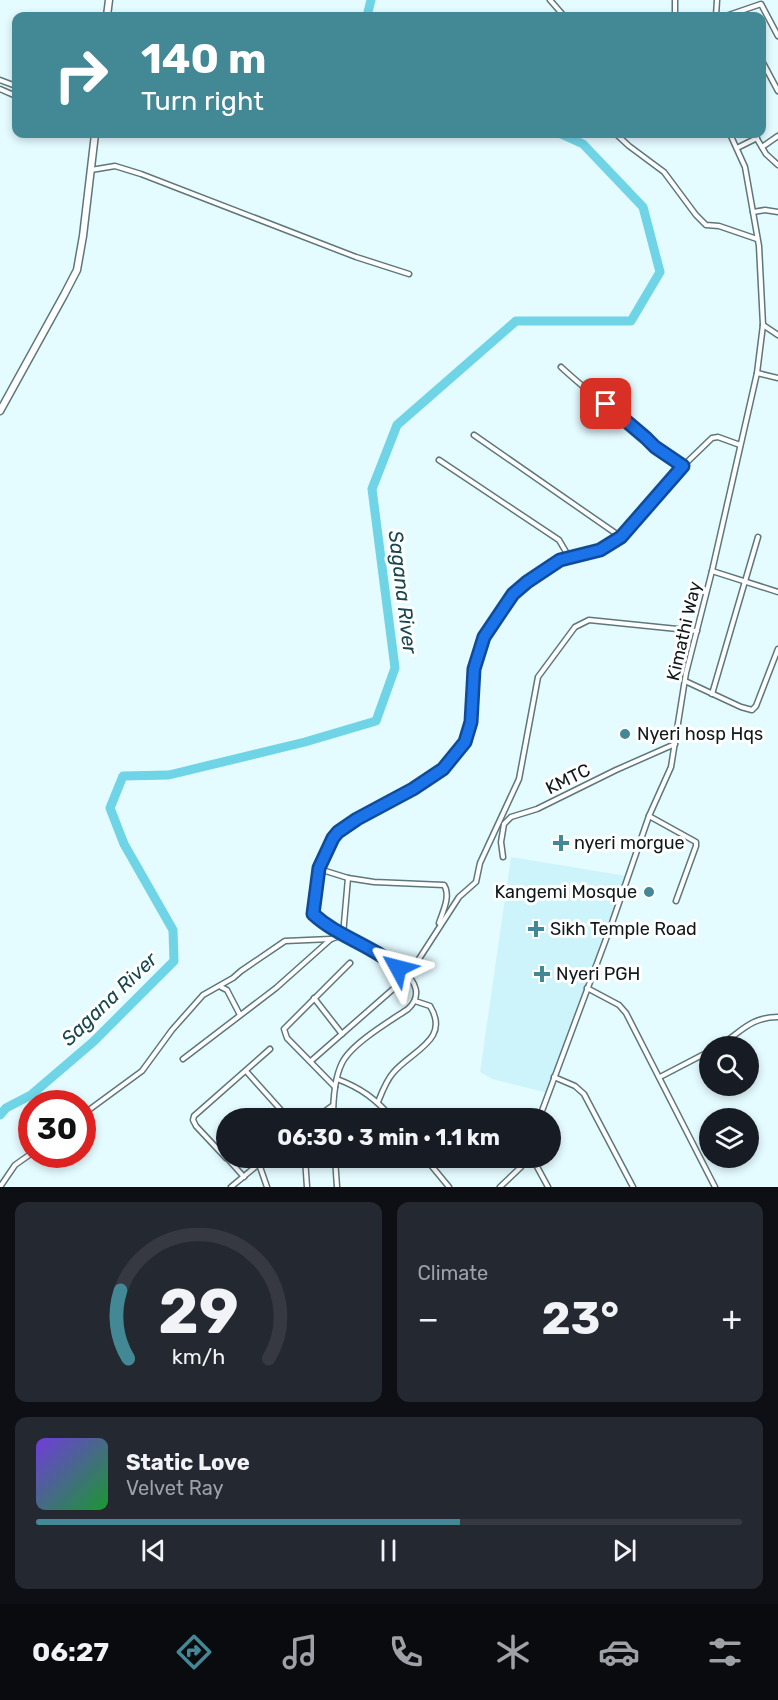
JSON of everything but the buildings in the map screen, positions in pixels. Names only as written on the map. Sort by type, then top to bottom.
[{"type":"main road","points":[[0,411],[76,270],[84,228],[94,138]]},
{"type":"street","points":[[550,0],[560,12]]},
{"type":"street","points":[[741,12],[760,4],[764,12]]},
{"type":"street","points":[[766,15],[778,36]]},
{"type":"street","points":[[766,68],[778,89]]},
{"type":"street","points":[[762,147],[778,136]]},
{"type":"street","points":[[620,138],[664,172],[706,225],[719,226],[757,239]]},
{"type":"street","name":"Kimathi Way","points":[[543,1108],[630,874],[649,816],[671,767],[685,681],[757,373],[763,325],[761,270],[744,167],[732,138]]},
{"type":"street","points":[[737,148],[753,138]]},
{"type":"street","points":[[757,138],[769,158],[778,165]]},
{"type":"street","points":[[90,170],[115,166],[141,174],[385,268],[409,274]]},
{"type":"street","points":[[753,212],[765,210],[778,212]]},
{"type":"street","points":[[763,325],[778,334]]},
{"type":"street","points":[[561,367],[655,447],[683,466]]},
{"type":"street","points":[[757,373],[778,378]]},
{"type":"street","points":[[474,435],[621,537]]},
{"type":"street","points":[[330,1108],[333,1106],[342,1062],[351,1050],[408,1009],[415,1001],[417,993],[416,986],[408,976],[374,949],[343,935],[313,914],[319,868],[333,838],[357,819],[413,789],[443,769],[459,751],[465,742],[471,722],[472,675],[484,637],[519,588],[560,560],[600,550],[621,537],[683,466],[712,438],[718,437],[740,445]]},
{"type":"street","points":[[439,460],[559,540],[569,557]]},
{"type":"street","points":[[712,694],[758,537]]},
{"type":"street","points":[[712,571],[778,592]]},
{"type":"street","points":[[311,1061],[408,976],[459,897],[476,882],[480,863],[519,779],[538,677],[575,627],[589,620],[697,631]]},
{"type":"street","points":[[685,681],[748,710],[754,709],[778,649]]},
{"type":"street","name":"KMTC","points":[[503,857],[501,842],[504,824],[511,817],[537,810],[676,743]]},
{"type":"street","points":[[649,816],[696,842],[676,901]]},
{"type":"street","points":[[319,868],[348,878],[374,882],[444,885],[447,898],[437,930]]},
{"type":"street","points":[[343,935],[348,878]]},
{"type":"street","points":[[96,1105],[142,1071],[188,1009],[203,995],[219,987],[285,941],[331,939],[343,935]]},
{"type":"street","points":[[183,1059],[276,988],[331,939]]},
{"type":"street","points":[[336,1087],[287,1038],[284,1029],[350,963]]},
{"type":"street","points":[[219,987],[227,990],[240,1015]]},
{"type":"street","points":[[587,988],[623,1009],[636,1029],[715,1187]]},
{"type":"street","points":[[314,998],[342,1034]]},
{"type":"street","points":[[378,1102],[391,1075],[425,1046],[436,1031],[432,1010],[426,1003],[415,1001]]},
{"type":"street","points":[[732,1036],[758,1019],[778,1017]]},
{"type":"street","points":[[216,1147],[196,1126],[193,1120],[196,1113],[270,1049]]},
{"type":"street","points":[[660,1077],[699,1057]]},
{"type":"street","points":[[246,1071],[279,1108]]},
{"type":"street","points":[[554,1077],[571,1083],[584,1094],[633,1187]]},
{"type":"street","points":[[337,1079],[356,1086],[383,1108]]},
{"type":"street","points":[[0,1187],[18,1163]]},
{"type":"street","points":[[235,1168],[244,1177]]},
{"type":"street","points":[[231,1187],[254,1168]]},
{"type":"street","points":[[260,1168],[267,1187]]},
{"type":"street","points":[[306,1168],[307,1187]]},
{"type":"street","points":[[336,1168],[337,1187]]},
{"type":"street","points":[[433,1168],[449,1187]]},
{"type":"street","points":[[500,1187],[520,1168]]},
{"type":"street","points":[[538,1168],[548,1187]]},
{"type":"shaded area","name":"Nyeri PGH","points":[[511,857],[626,876],[548,1093],[492,1079],[480,1072]]},
{"type":"waterway","name":"Sagana River","points":[[368,12],[371,0]]},
{"type":"waterway","name":"Sagana River","points":[[0,1115],[6,1108],[31,1095],[93,1042],[174,961],[173,930],[124,844],[110,808],[123,776],[169,775],[305,742],[376,721],[395,668],[372,489],[397,425],[516,321],[631,321],[660,272],[643,207],[583,144],[570,138]]},
{"type":"place","name":"Nyeri hosp Hqs","points":[[625,734]]},
{"type":"place","name":"nyeri morgue","points":[[561,843]]},
{"type":"place","name":"Kangemi Mosque","points":[[649,892]]},
{"type":"place","name":"Sikh Temple Road","points":[[536,929]]},
{"type":"place","name":"Nyeri PGH","points":[[542,974]]},
{"type":"route","points":[[398,968],[387,957],[343,935],[313,914],[319,868],[338,832],[443,769],[459,751],[465,742],[471,722],[472,681],[484,637],[513,594],[560,560],[600,550],[615,542],[683,466],[651,445],[646,438],[606,404]]}]
